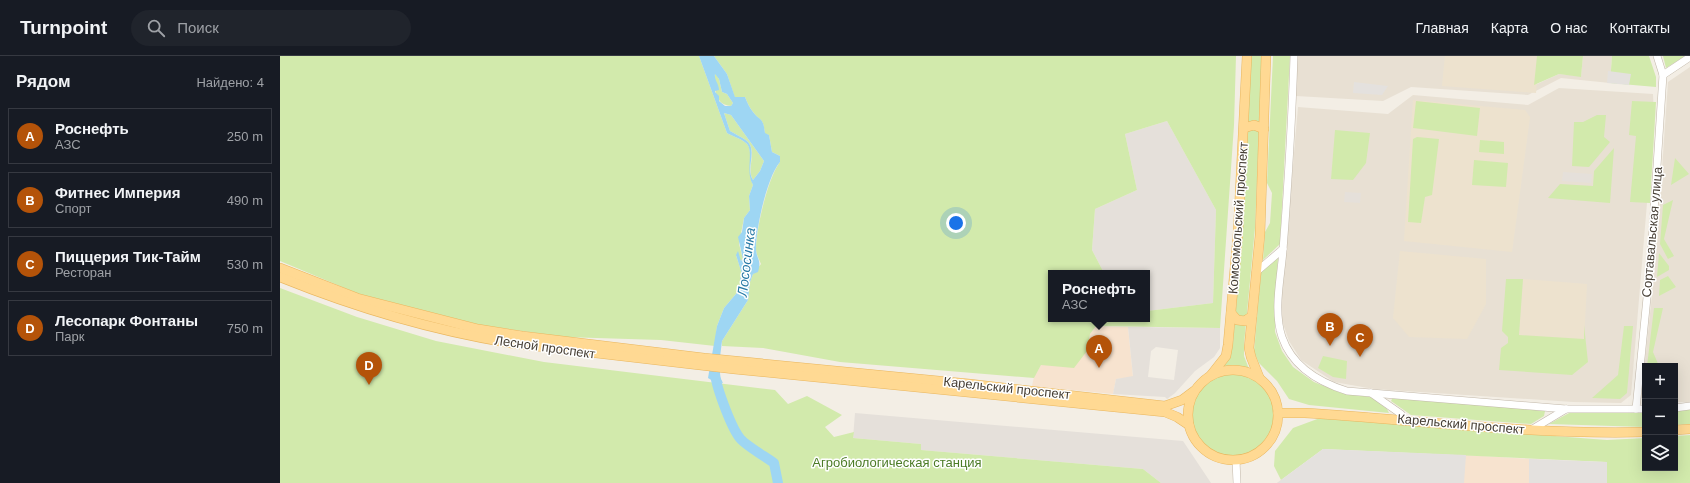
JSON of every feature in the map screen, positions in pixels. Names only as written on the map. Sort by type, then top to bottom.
[{"type":"main road","name":"Комсомольский проспект","points":[[1211,375],[1226,356],[1231,313],[1238,233],[1247,56]]},
{"type":"main road","name":"Комсомольский проспект","points":[[1259,377],[1249,348],[1260,235],[1266,56]]},
{"type":"main road","points":[[1244,128],[1254,125],[1264,129]]},
{"type":"main road","name":"Лесной проспект","points":[[280,268],[322,289]]},
{"type":"main road","name":"Лесной проспект","points":[[280,277],[478,329],[637,354],[817,373]]},
{"type":"main road","points":[[1231,313],[1237,320],[1241,321],[1245,321],[1252,316]]},
{"type":"main road","points":[[1224,371],[1249,373],[1259,377],[1271,389],[1276,401],[1278,413],[1277,426],[1272,438],[1260,452],[1236,460],[1221,458],[1206,451],[1194,438],[1189,425],[1189,405],[1194,391],[1211,375],[1224,371]]},
{"type":"main road","name":"Карельский проспект","points":[[817,373],[1165,406],[1182,400],[1194,391]]},
{"type":"main road","name":"Карельский проспект","points":[[969,388],[1165,412],[1177,417],[1189,425]]},
{"type":"main road","name":"Карельский проспект","points":[[1278,413],[1305,412],[1531,430],[1594,433],[1642,432]]},
{"type":"main road","points":[[1678,430],[1690,429]]},
{"type":"street","points":[[1294,56],[1278,322],[1287,348],[1302,367],[1324,383],[1347,391],[1566,409],[1642,409]]},
{"type":"street","name":"Сортавальская улица","points":[[1636,409],[1651,257],[1663,75],[1657,56]]},
{"type":"street","points":[[1663,75],[1690,57]]},
{"type":"street","points":[[1256,272],[1283,249]]},
{"type":"street","points":[[1369,392],[1401,414],[1402,419]]},
{"type":"street","points":[[1678,408],[1690,406]]},
{"type":"street","points":[[1531,430],[1566,409]]},
{"type":"street","points":[[1236,460],[1237,483]]},
{"type":"shaded area","points":[[1297,56],[1537,56],[1535,85],[1559,74],[1581,76],[1583,56],[1612,56],[1610,83],[1561,78],[1528,95],[1411,87],[1383,101],[1296,96]]},
{"type":"shaded area","points":[[1445,56],[1539,56],[1536,93],[1442,86]]},
{"type":"shaded area","points":[[1690,67],[1690,402],[1678,402],[1678,363],[1645,363],[1656,257],[1668,82]]},
{"type":"shaded area","points":[[1608,71],[1631,74],[1629,85],[1607,83]]},
{"type":"shaded area","points":[[1354,82],[1388,86],[1382,95],[1353,93]]},
{"type":"shaded area","points":[[1559,88],[1653,94],[1654,119],[1631,395],[1621,403],[1573,402],[1374,389],[1334,382],[1301,360],[1289,341],[1280,315],[1298,107],[1388,114],[1413,95],[1528,105]]},
{"type":"shaded area","points":[[1413,100],[1525,110],[1530,117],[1512,252],[1404,241]]},
{"type":"shaded area","points":[[1167,121],[1216,210],[1213,303],[1150,311],[1150,270],[1102,270],[1092,250],[1095,209],[1137,190],[1125,134]]},
{"type":"shaded area","points":[[1563,172],[1592,174],[1591,183],[1562,181]]},
{"type":"shaded area","points":[[1345,192],[1361,193],[1360,203],[1344,202]]},
{"type":"shaded area","points":[[1400,251],[1486,259],[1486,304],[1467,339],[1409,337],[1393,318]]},
{"type":"shaded area","points":[[1523,279],[1587,284],[1584,340],[1519,335]]},
{"type":"shaded area","points":[[1096,326],[1128,327],[1133,377],[1116,379],[1113,394],[1032,386],[1034,377],[1041,365],[1087,351],[1090,334]]},
{"type":"shaded area","points":[[1128,327],[1220,328],[1220,348],[1214,357],[1195,371],[1175,393],[1167,399],[1165,397],[1113,394],[1116,379],[1133,376]],"holes":[[[1156,347],[1178,350],[1174,380],[1148,377],[1151,351]]]},
{"type":"shaded area","points":[[855,413],[1183,441],[1211,483],[1161,483],[1143,469],[921,450],[921,444],[853,438]]},
{"type":"shaded area","points":[[1323,449],[1466,455],[1464,483],[1277,483]]},
{"type":"shaded area","points":[[1466,455],[1547,460],[1607,483],[1277,483],[1281,480]]},
{"type":"shaded area","points":[[1529,459],[1607,462],[1607,483],[1529,483]]},
{"type":"green space","points":[[280,56],[699,56],[727,133],[747,144],[749,147],[750,174],[753,185],[749,196],[750,210],[744,218],[739,244],[743,259],[741,261],[736,255],[742,274],[740,279],[741,288],[724,308],[717,326],[715,346],[661,340],[564,337],[480,325],[359,294],[280,261]]},
{"type":"green space","points":[[714,56],[1236,56],[1234,125],[1220,328],[1096,326],[1090,334],[1087,351],[1074,368],[1041,365],[1034,378],[840,362],[763,348],[722,346],[722,341],[748,300],[750,282],[753,274],[761,264],[756,251],[758,229],[767,191],[771,179],[780,162],[780,156],[772,152],[769,135],[765,134],[761,120],[752,110],[745,97],[735,98],[727,74]],"holes":[[[1167,121],[1216,210],[1213,303],[1150,311],[1150,322],[1048,322],[1048,270],[1102,270],[1092,250],[1095,209],[1137,190],[1125,134]]]},
{"type":"green space","points":[[1251,56],[1262,56],[1255,228],[1244,344],[1244,356],[1249,369],[1236,366],[1223,367],[1230,356],[1233,344],[1243,226]]},
{"type":"green space","points":[[1273,56],[1290,56],[1280,244],[1263,260],[1265,232],[1270,223],[1272,193],[1267,183]]},
{"type":"green space","points":[[1537,56],[1583,56],[1581,77],[1559,74],[1534,85]]},
{"type":"green space","points":[[1612,56],[1649,56],[1656,77],[1656,87],[1610,83]]},
{"type":"green space","points":[[1663,56],[1685,56],[1666,68]]},
{"type":"green space","points":[[715,73],[719,79],[722,92],[727,94],[733,103],[731,106],[725,105],[718,99],[715,89]]},
{"type":"green space","points":[[1416,101],[1480,108],[1477,136],[1413,128]]},
{"type":"green space","points":[[1632,101],[1656,102],[1650,203],[1630,202],[1636,136],[1629,135]]},
{"type":"green space","points":[[724,113],[731,115],[764,161],[760,171],[753,180],[751,175],[752,150],[750,145],[747,141],[730,131]]},
{"type":"green space","points":[[1597,115],[1606,115],[1604,137],[1610,142],[1589,167],[1572,166],[1574,122],[1583,122]]},
{"type":"green space","points":[[1335,130],[1370,133],[1366,163],[1353,180],[1331,179]]},
{"type":"green space","points":[[1417,137],[1439,139],[1432,195],[1425,197],[1421,223],[1408,222],[1413,139]]},
{"type":"green space","points":[[1480,140],[1504,142],[1504,154],[1479,152]]},
{"type":"green space","points":[[1614,148],[1610,203],[1548,198],[1560,184],[1593,186],[1594,171]]},
{"type":"green space","points":[[1675,158],[1689,174],[1671,185]]},
{"type":"green space","points":[[1474,160],[1508,163],[1506,187],[1472,185]]},
{"type":"green space","points":[[1673,200],[1664,239],[1674,256],[1668,259],[1660,244],[1663,205]]},
{"type":"green space","points":[[1659,253],[1669,266],[1669,270],[1657,277]]},
{"type":"green space","points":[[1278,258],[1275,332],[1282,351],[1293,367],[1314,382],[1341,393],[1371,397],[1387,409],[1389,413],[1309,405],[1289,399],[1277,381],[1259,363],[1254,352],[1261,272]]},
{"type":"green space","points":[[1668,276],[1676,287],[1659,296],[1660,280]]},
{"type":"green space","points":[[1506,279],[1523,279],[1519,335],[1584,339],[1584,325],[1588,362],[1572,375],[1499,370],[1501,348],[1508,343],[1508,337],[1502,331]]},
{"type":"green space","name":"Агробиологическая станция","points":[[280,288],[357,317],[436,341],[544,362],[775,390],[788,404],[807,396],[842,415],[825,427],[834,437],[854,432],[853,438],[921,444],[921,450],[1143,469],[1161,483],[280,483]]},
{"type":"green space","points":[[1654,308],[1663,308],[1653,352],[1658,363],[1647,363]]},
{"type":"green space","points":[[1624,326],[1633,326],[1627,393],[1620,399],[1592,398],[1618,375]]},
{"type":"green space","points":[[1323,356],[1347,361],[1346,379],[1333,377],[1318,368]]},
{"type":"green space","points":[[1233,374],[1249,377],[1262,386],[1271,399],[1274,415],[1271,431],[1262,444],[1249,453],[1233,456],[1217,453],[1204,444],[1195,431],[1192,415],[1195,399],[1204,386],[1217,377]]},
{"type":"green space","points":[[1393,397],[1545,411],[1544,416],[1531,424],[1411,415],[1391,401]]},
{"type":"green space","points":[[1678,410],[1690,410],[1690,424],[1678,425]]},
{"type":"green space","points":[[1571,412],[1642,412],[1642,427],[1549,424]]},
{"type":"green space","points":[[1320,418],[1607,440],[1642,438],[1642,471],[1678,471],[1678,436],[1690,435],[1690,483],[1607,483],[1606,462],[1323,449],[1281,480],[1274,466],[1275,451],[1293,428]]},
{"type":"water","points":[[699,56],[714,56],[727,74],[735,97],[745,97],[752,110],[761,120],[765,133],[769,135],[772,152],[780,156],[780,162],[771,179],[760,216],[756,239],[756,252],[759,262],[758,272],[753,274],[750,282],[748,300],[722,341],[718,373],[723,383],[713,381],[708,378],[717,326],[724,308],[741,288],[740,279],[742,274],[736,255],[738,251],[741,261],[743,259],[738,237],[742,232],[744,218],[750,210],[749,196],[753,185],[750,174],[750,152],[747,144],[727,133]],"holes":[[[715,74],[719,79],[722,92],[727,94],[733,103],[731,106],[725,106],[719,101],[719,96],[715,92],[719,90]],[[724,113],[731,115],[764,161],[760,171],[753,180],[750,170],[752,155],[750,145],[747,141],[730,131]]]},
{"type":"waterway","name":"Лососинка","points":[[715,370],[715,376],[720,394],[739,437],[745,443],[774,463],[778,483]]},
{"type":"place","name":"Фитнес Империя","points":[[1330,346]]},
{"type":"place","name":"Пиццерия Тик-Тайм","points":[[1360,357]]},
{"type":"place","name":"Роснефть","points":[[1099,368]]},
{"type":"place","name":"Лесопарк Фонтаны","points":[[369,385]]}]
